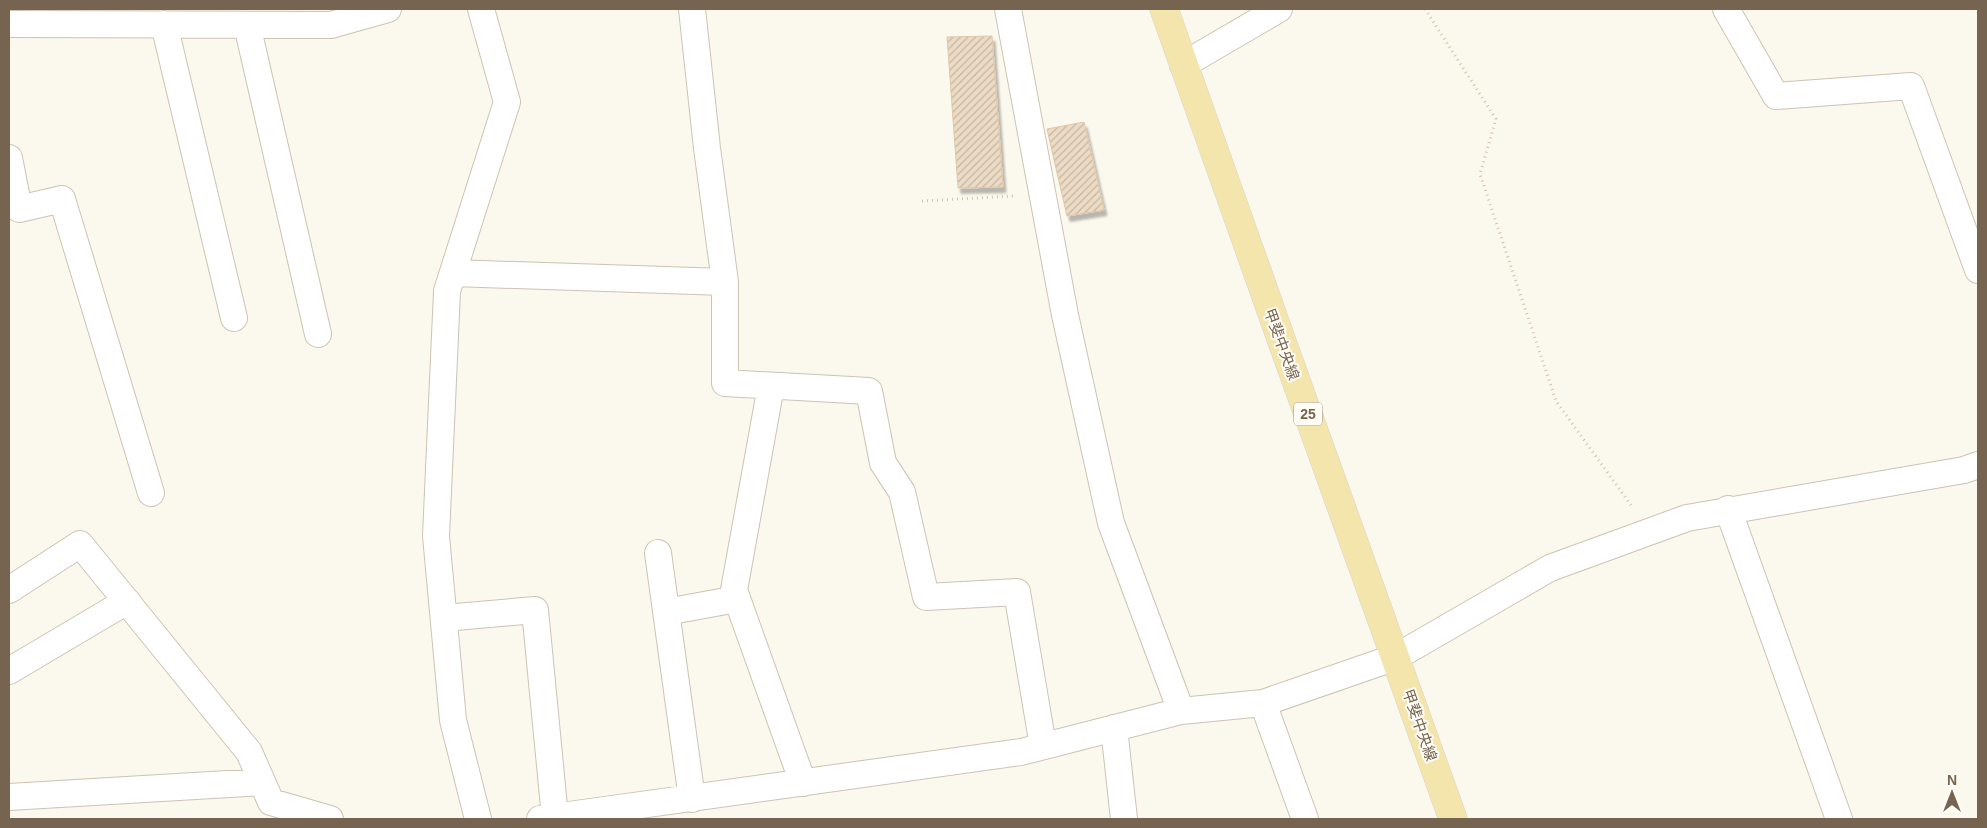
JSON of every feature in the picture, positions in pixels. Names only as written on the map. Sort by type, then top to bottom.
[{"type":"main road","name":"甲斐中央線","points":[[1164,9],[1236,216],[1453,819]]},
{"type":"street","points":[[9,24],[35,16],[164,24],[331,25],[388,9]]},
{"type":"street","points":[[478,819],[454,720],[436,536],[448,291],[507,102],[481,9]]},
{"type":"street","points":[[692,9],[706,148],[725,282],[725,383],[869,391],[883,463],[902,492],[926,596],[1017,592],[1043,746]]},
{"type":"street","points":[[1008,9],[1065,315],[1111,523],[1181,711]]},
{"type":"street","points":[[1183,65],[1279,9]]},
{"type":"street","points":[[1726,9],[1776,96],[1911,86],[1978,270]]},
{"type":"street","points":[[164,24],[234,318]]},
{"type":"street","points":[[247,25],[318,334]]},
{"type":"street","points":[[9,158],[19,209],[62,199],[151,493]]},
{"type":"street","points":[[453,273],[725,282]]},
{"type":"street","points":[[771,386],[734,590],[803,783]]},
{"type":"street","points":[[444,618],[535,610],[547,818],[635,813],[692,799],[1021,752],[1181,711],[1263,703],[1396,658],[1550,568],[1687,518],[1728,509],[1964,470],[1978,466]]},
{"type":"street","points":[[1728,509],[1838,819]]},
{"type":"street","points":[[9,590],[80,544],[249,752],[271,802],[330,819]]},
{"type":"street","points":[[658,553],[692,799]]},
{"type":"street","points":[[666,612],[737,598]]},
{"type":"street","points":[[9,671],[127,601]]},
{"type":"street","points":[[1263,703],[1305,819]]},
{"type":"street","points":[[1114,728],[1124,819]]},
{"type":"street","points":[[9,797],[262,782]]},
{"type":"path","points":[[1426,9],[1496,119],[1480,174],[1556,401],[1650,531]]},
{"type":"path","points":[[922,201],[1042,195]]},
{"type":"building","points":[[992,36],[1003,187],[958,188],[947,37]]},
{"type":"building","points":[[1084,122],[1104,210],[1067,216],[1047,129]]}]
